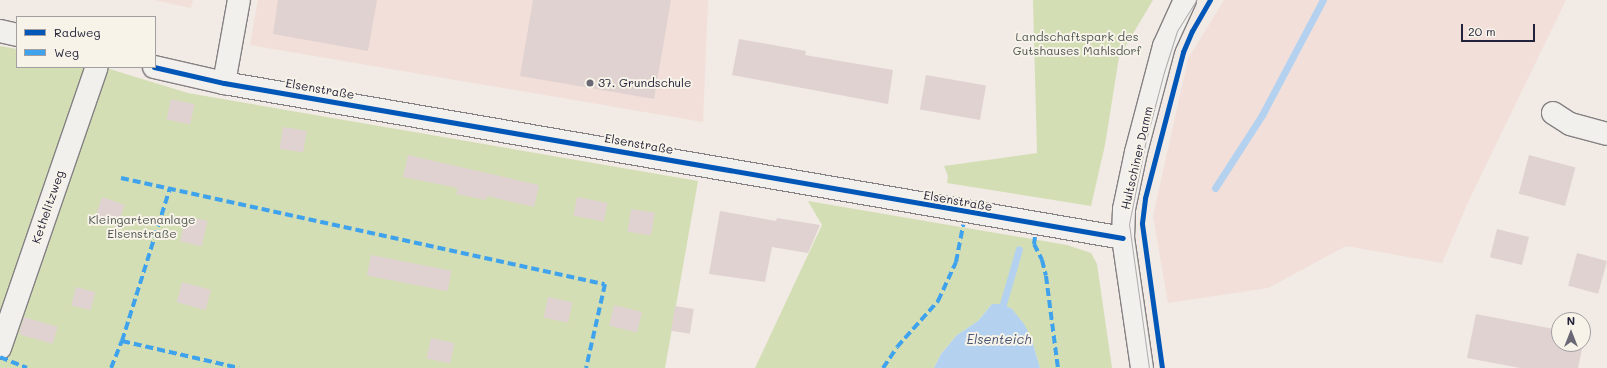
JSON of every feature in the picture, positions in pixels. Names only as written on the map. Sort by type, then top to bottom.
[{"type":"street","points":[[224,83],[239,0]]},
{"type":"street","name":"Hultschiner Damm","points":[[1142,368],[1123,238],[1124,209],[1129,183],[1164,46],[1185,0]]},
{"type":"street","points":[[0,31],[16,35]]},
{"type":"street","name":"Elsenstraße","points":[[156,67],[224,83],[1123,238]]},
{"type":"street","name":"Kethelitzweg","points":[[0,348],[97,68]]},
{"type":"street","points":[[1553,112],[1570,124],[1607,134]]},
{"type":"shaded area","points":[[154,0],[193,0],[191,8]]},
{"type":"shaded area","name":"37. Grundschule","points":[[258,0],[708,0],[703,122],[250,45]]},
{"type":"shaded area","points":[[1224,0],[1566,0],[1469,200],[1442,263],[1346,246],[1268,288],[1168,303],[1153,216],[1188,59]]},
{"type":"green space","name":"Landschaftspark des Gutshauses Mahlsdorf","points":[[1033,0],[1153,0],[1119,57],[1105,145],[1091,206],[947,183],[948,176],[944,166],[1037,153]]},
{"type":"green space","name":"Kleingartenanlage Elsenstraße","points":[[0,46],[16,49],[16,68],[106,68],[188,93],[698,181],[665,368],[0,368]]},
{"type":"green space","points":[[808,201],[1067,245],[1091,253],[1097,264],[1112,368],[1040,368],[1031,337],[992,304],[978,321],[957,335],[941,354],[934,368],[755,368],[822,225]]},
{"type":"water","name":"Elsenteich","points":[[992,304],[1003,304],[1012,309],[1024,324],[1031,337],[1040,368],[934,368],[941,354],[957,335],[978,321]]},
{"type":"building","points":[[278,0],[377,0],[368,51],[273,34]]},
{"type":"building","points":[[533,0],[671,0],[654,99],[520,76]]},
{"type":"building","points":[[739,39],[806,51],[805,55],[893,70],[888,104],[732,75]]},
{"type":"building","points":[[926,75],[986,86],[980,120],[920,109]]},
{"type":"building","points":[[171,99],[194,104],[190,125],[167,120]]},
{"type":"building","points":[[283,127],[307,131],[303,152],[280,149]]},
{"type":"building","points":[[408,155],[539,185],[534,207],[487,196],[486,200],[456,194],[458,188],[403,177]]},
{"type":"building","points":[[1529,155],[1575,167],[1565,206],[1519,194]]},
{"type":"building","points":[[102,197],[125,205],[117,227],[95,219]]},
{"type":"building","points":[[577,197],[607,203],[604,222],[573,216]]},
{"type":"building","points":[[631,209],[655,213],[651,235],[627,232]]},
{"type":"building","points":[[720,211],[776,221],[777,218],[820,225],[808,253],[772,247],[765,282],[709,274]]},
{"type":"building","points":[[186,216],[207,221],[202,246],[180,241]]},
{"type":"building","points":[[1497,229],[1529,237],[1522,265],[1490,257]]},
{"type":"building","points":[[1577,253],[1607,261],[1598,294],[1568,286]]},
{"type":"building","points":[[371,255],[451,271],[447,291],[367,276]]},
{"type":"building","points":[[182,282],[211,290],[206,310],[177,302]]},
{"type":"building","points":[[76,287],[95,292],[90,311],[71,305]]},
{"type":"building","points":[[548,297],[572,302],[568,323],[544,318]]},
{"type":"building","points":[[614,305],[642,312],[637,332],[609,325]]},
{"type":"building","points":[[675,306],[694,309],[690,334],[671,331]]},
{"type":"building","points":[[1476,314],[1551,328],[1551,352],[1581,352],[1578,368],[1520,368],[1467,358]]},
{"type":"building","points":[[24,317],[58,327],[53,344],[19,334]]},
{"type":"building","points":[[431,338],[454,343],[450,364],[427,359]]},
{"type":"waterway","points":[[1215,188],[1262,115],[1323,0]]},
{"type":"waterway","points":[[1003,304],[1019,249]]},
{"type":"tram line","points":[[1149,368],[1129,224],[1146,140],[1164,72],[1177,31],[1196,0]]},
{"type":"marked path","points":[[121,178],[605,284],[586,368]]},
{"type":"marked path","points":[[111,368],[122,341],[170,188]]},
{"type":"marked path","points":[[883,368],[897,347],[938,301],[956,262],[963,225]]},
{"type":"marked path","points":[[1035,237],[1034,244],[1042,260],[1046,276],[1058,368]]},
{"type":"marked path","points":[[122,341],[239,368]]},
{"type":"marked path","points":[[0,357],[27,368]]},
{"type":"cycle path","points":[[1162,368],[1142,223],[1145,198],[1183,52],[1192,31],[1210,0]]},
{"type":"cycle path","points":[[156,67],[224,83],[1123,238]]},
{"type":"place","name":"37. Grundschule","points":[[590,83]]}]
